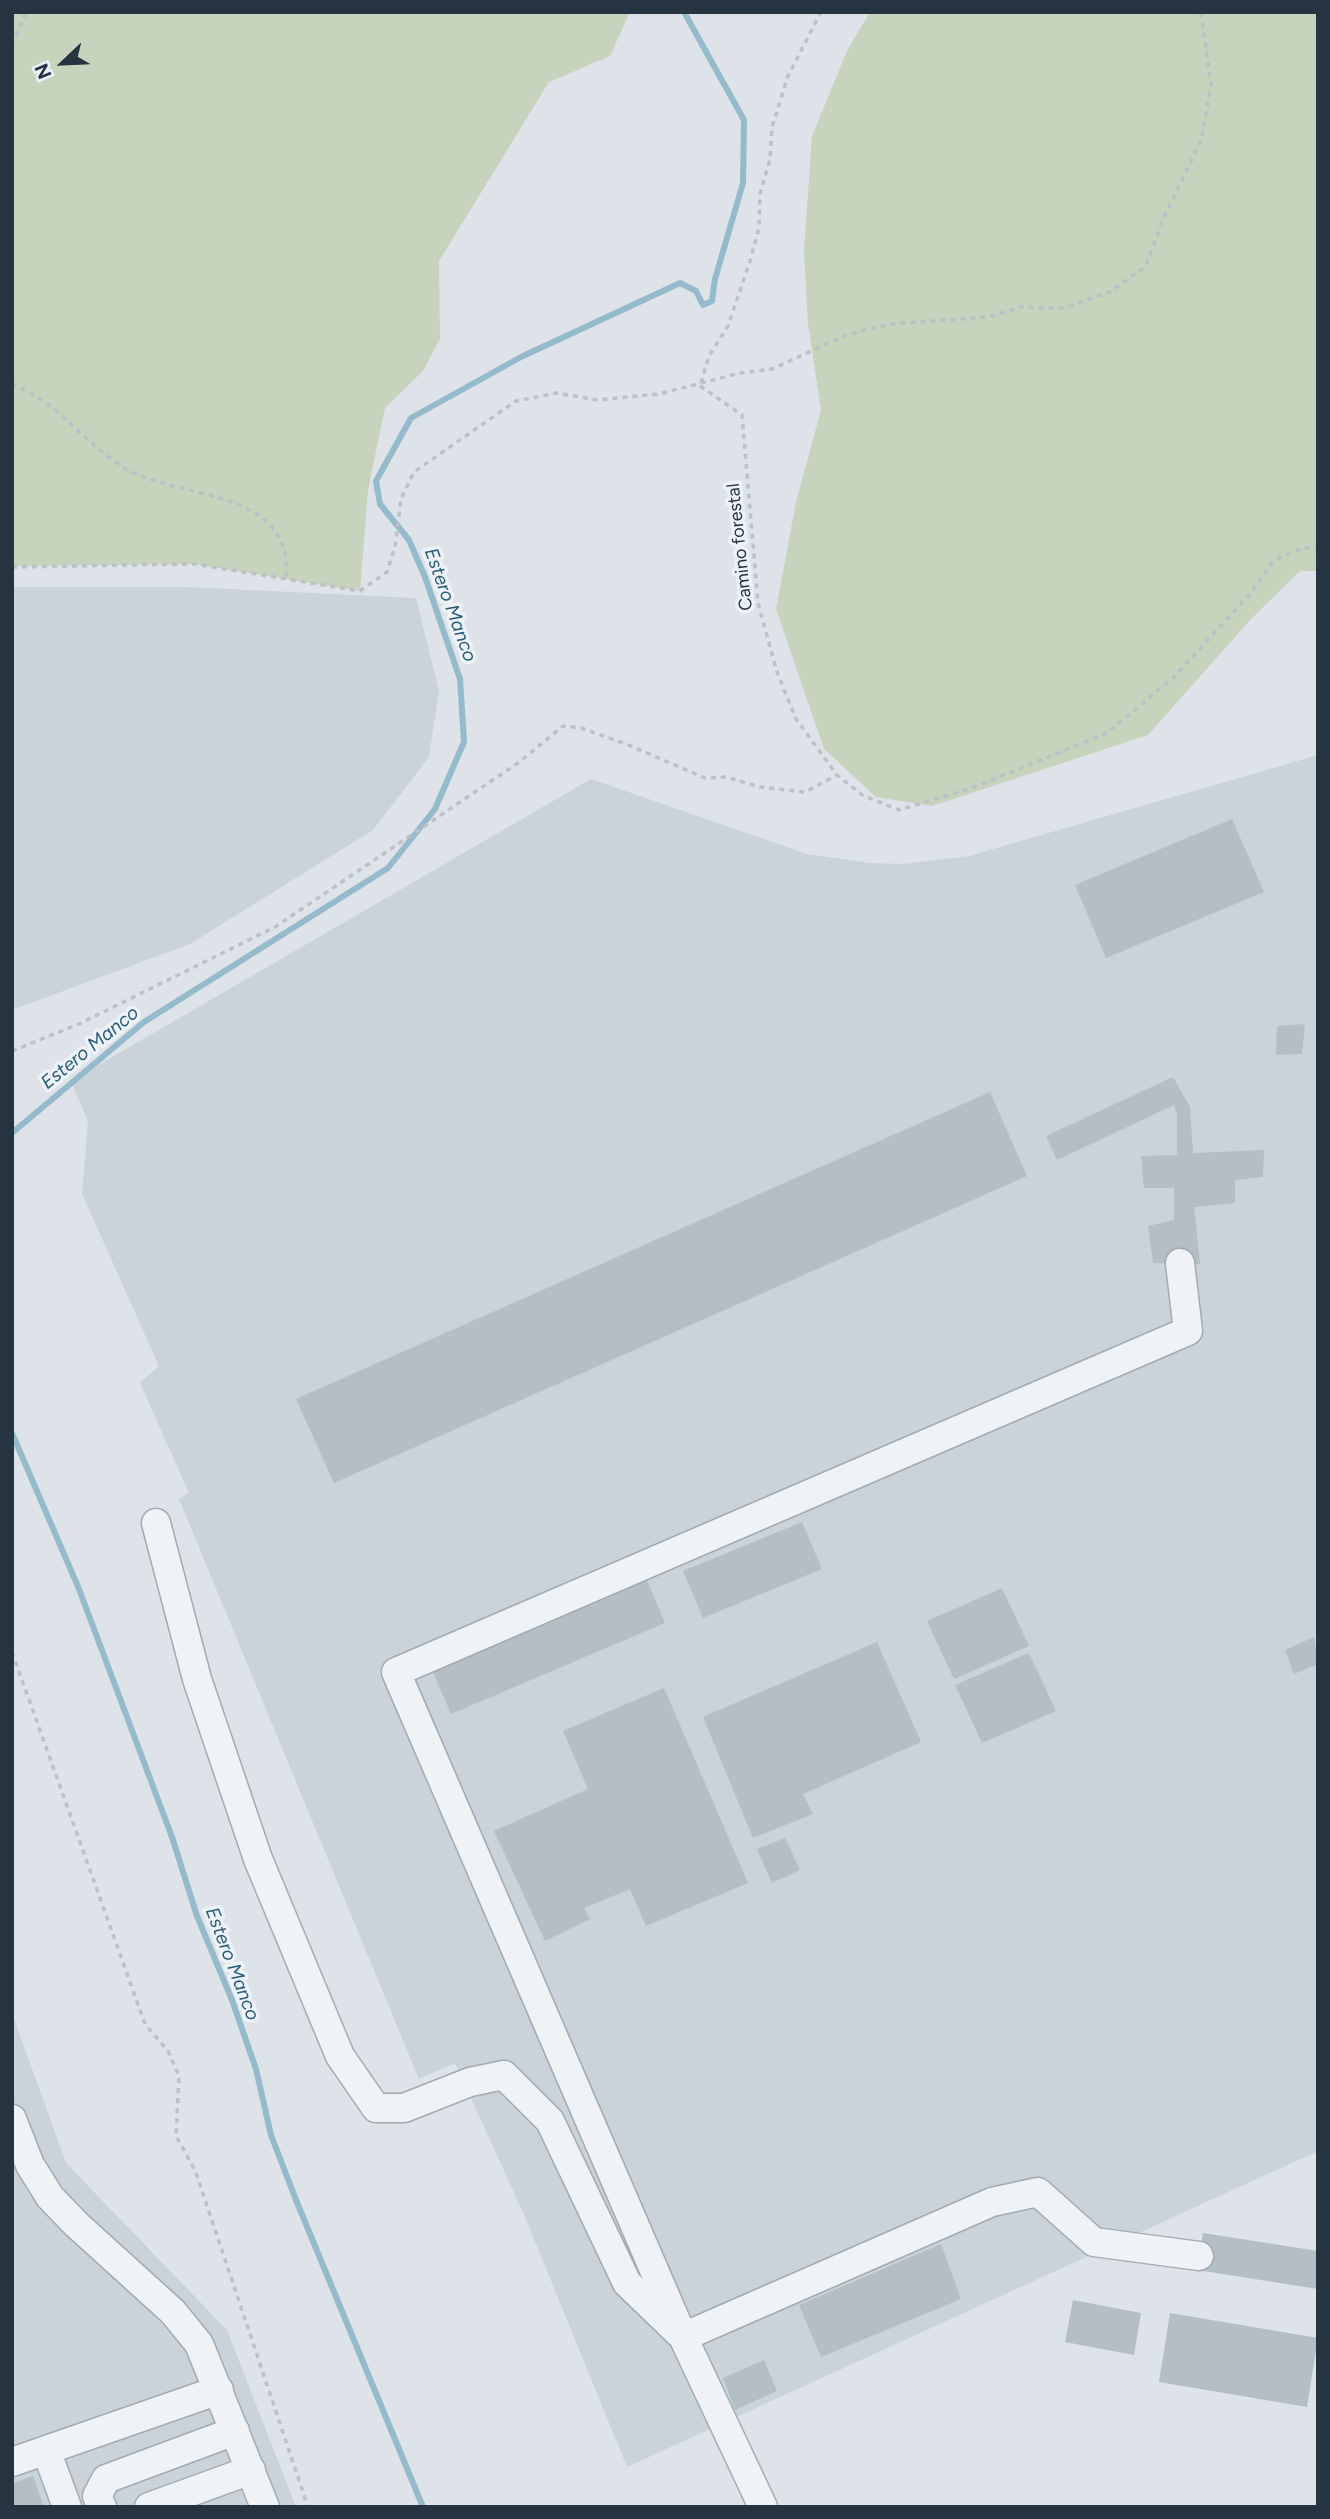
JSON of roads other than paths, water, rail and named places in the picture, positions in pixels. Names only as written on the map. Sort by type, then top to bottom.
[{"type":"lane","points":[[763,2507],[683,2337],[396,1672],[1188,1331],[1180,1263]]},
{"type":"lane","points":[[156,1523],[197,1679],[258,1859],[340,2056],[376,2108],[404,2108],[470,2082],[505,2075],[550,2121],[627,2283],[683,2337]]},
{"type":"lane","points":[[12,2119],[30,2165],[50,2197],[173,2312],[199,2343],[265,2507]]},
{"type":"lane","points":[[683,2337],[992,2202],[1038,2192],[1094,2242],[1199,2256]]},
{"type":"lane","points":[[12,2462],[219,2390]]},
{"type":"lane","points":[[102,2507],[97,2496],[106,2479],[235,2431]]},
{"type":"lane","points":[[46,2450],[67,2507]]},
{"type":"lane","points":[[149,2507],[251,2470]]},
{"type":"waterway","name":"Estero Manco","points":[[12,1133],[144,1022],[388,868],[435,809],[464,742],[460,679],[425,577],[409,540],[380,504],[376,481],[411,418],[521,357],[680,283],[696,291],[703,305],[712,301],[715,279],[743,183],[744,120],[684,12]]},
{"type":"waterway","name":"Estero Manco","points":[[12,1433],[79,1589],[172,1837],[197,1916],[232,2000],[256,2069],[271,2135],[423,2507]]}]
